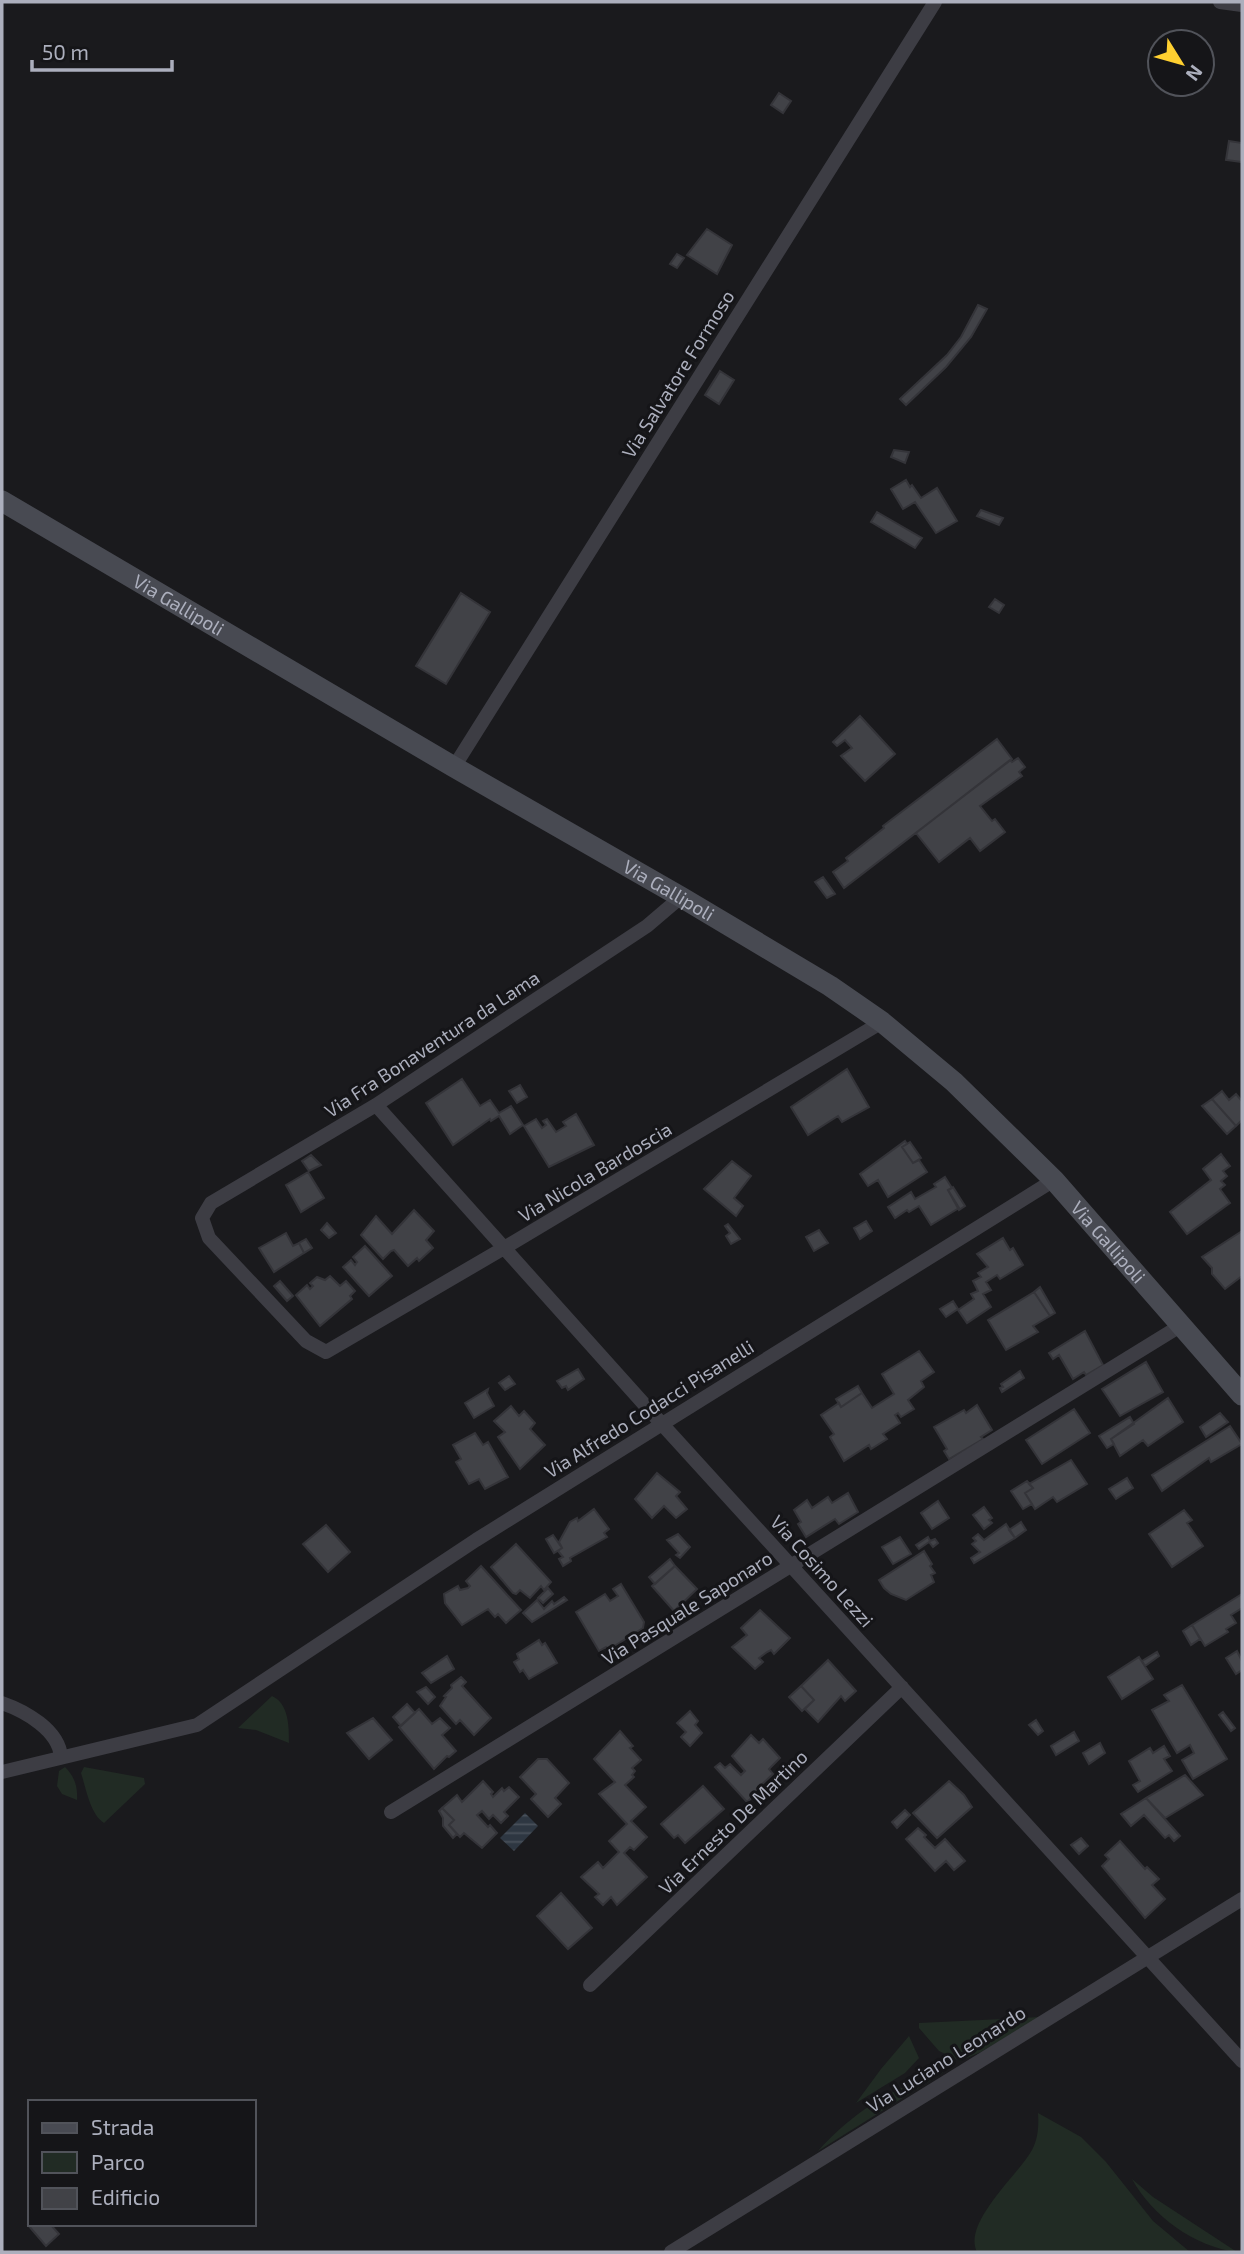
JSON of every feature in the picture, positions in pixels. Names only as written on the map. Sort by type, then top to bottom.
[{"type":"main road","name":"Via Gallipoli","points":[[2,501],[681,897],[831,986],[882,1022],[954,1082],[1054,1180],[1242,1395]]},
{"type":"street","name":"Via Salvatore Formoso","points":[[454,767],[935,2]]},
{"type":"street","points":[[1220,2],[1242,5]]},
{"type":"street","name":"Via Fra Bonaventura da Lama","points":[[326,1352],[306,1341],[209,1238],[202,1218],[211,1203],[376,1105],[647,926],[681,897]]},
{"type":"street","name":"Via Nicola Bardoscia","points":[[326,1352],[882,1022]]},
{"type":"street","name":"Via Cosimo Lezzi","points":[[376,1105],[661,1423],[1242,2061]]},
{"type":"street","name":"Via Alfredo Codacci Pisanelli","points":[[2,1772],[197,1724],[661,1423],[1054,1180]]},
{"type":"street","name":"Via Pasquale Saponaro","points":[[391,1812],[1181,1326]]},
{"type":"street","name":"Via Ernesto De Martino","points":[[590,1985],[902,1687]]},
{"type":"street","points":[[2,1703],[21,1709],[57,1739],[61,1746],[61,1757]]},
{"type":"street","name":"Via Luciano Leonardo","points":[[671,2252],[1242,1899]]},
{"type":"green space","points":[[272,1696],[285,1710],[289,1743],[256,1730],[238,1728]]},
{"type":"green space","points":[[65,1767],[75,1782],[77,1800],[62,1794],[57,1786],[59,1771]]},
{"type":"green space","points":[[84,1767],[144,1778],[145,1784],[104,1823],[95,1814],[89,1800],[81,1773]]},
{"type":"green space","points":[[1041,2017],[981,2052],[960,2061],[939,2051],[919,2028],[919,2023]]},
{"type":"green space","points":[[909,2036],[919,2058],[905,2073],[856,2103],[881,2069]]},
{"type":"green space","points":[[944,2072],[818,2151],[845,2124],[875,2102],[908,2085]]},
{"type":"green space","points":[[1038,2113],[1081,2137],[1106,2162],[1153,2221],[1190,2252],[977,2252],[977,2227],[994,2199],[1032,2150],[1038,2132]]},
{"type":"green space","points":[[1132,2179],[1153,2197],[1237,2252],[1206,2244],[1176,2228],[1151,2205]]},
{"type":"water","points":[[525,1813],[538,1826],[514,1851],[500,1838]]},
{"type":"building","points":[[779,93],[791,101],[783,113],[771,105]]},
{"type":"building","points":[[1229,141],[1242,143],[1242,162],[1226,160]]},
{"type":"building","points":[[707,229],[732,245],[717,274],[687,255]]},
{"type":"building","points":[[677,254],[684,258],[677,268],[670,264]]},
{"type":"building","points":[[978,305],[987,309],[971,337],[946,367],[906,405],[900,399],[947,355],[961,337]]},
{"type":"building","points":[[720,371],[734,380],[719,404],[705,395]]},
{"type":"building","points":[[894,450],[909,452],[905,463],[891,457]]},
{"type":"building","points":[[906,480],[921,498],[937,488],[957,521],[936,533],[915,502],[903,509],[891,489]]},
{"type":"building","points":[[981,510],[1003,518],[999,525],[977,516]]},
{"type":"building","points":[[877,512],[922,538],[915,548],[871,522]]},
{"type":"building","points":[[461,593],[490,612],[446,684],[416,666]]},
{"type":"building","points":[[995,599],[1004,605],[999,613],[989,607]]},
{"type":"building","points":[[860,716],[895,754],[865,781],[841,756],[852,748],[845,740],[837,746],[833,742]]},
{"type":"building","points":[[997,739],[1012,759],[844,888],[833,872],[848,861],[846,858],[884,828],[883,826]]},
{"type":"building","points":[[1018,758],[1025,767],[1019,772],[1022,776],[980,806],[1005,832],[980,851],[970,838],[939,862],[916,833],[1010,760],[1012,762]]},
{"type":"building","points":[[823,877],[835,894],[827,898],[815,882]]},
{"type":"building","points":[[847,1069],[869,1107],[842,1122],[838,1116],[808,1135],[791,1107]]},
{"type":"building","points":[[462,1079],[480,1106],[490,1100],[499,1113],[511,1106],[523,1125],[510,1134],[499,1116],[491,1121],[490,1119],[453,1145],[426,1103]]},
{"type":"building","points":[[520,1085],[527,1097],[517,1103],[509,1091]]},
{"type":"building","points":[[1222,1091],[1229,1100],[1236,1094],[1242,1101],[1242,1120],[1236,1126],[1212,1099]]},
{"type":"building","points":[[1212,1099],[1236,1126],[1227,1134],[1202,1106]]},
{"type":"building","points":[[576,1114],[594,1145],[549,1167],[524,1126],[536,1119],[542,1128],[546,1125],[543,1121],[547,1119],[556,1132],[566,1126],[563,1122]]},
{"type":"building","points":[[905,1141],[907,1144],[902,1147],[913,1163],[919,1160],[927,1172],[888,1197],[878,1180],[868,1186],[860,1174]]},
{"type":"building","points":[[910,1142],[921,1158],[913,1163],[902,1147]]},
{"type":"building","points":[[1221,1154],[1230,1166],[1223,1171],[1227,1176],[1221,1181],[1225,1185],[1220,1189],[1230,1203],[1187,1234],[1170,1212],[1211,1180],[1203,1169]]},
{"type":"building","points":[[311,1155],[321,1165],[309,1171],[302,1161]]},
{"type":"building","points":[[732,1161],[751,1176],[734,1198],[743,1206],[736,1216],[704,1189]]},
{"type":"building","points":[[308,1172],[324,1198],[301,1212],[286,1185]]},
{"type":"building","points":[[945,1177],[952,1188],[948,1190],[959,1208],[931,1225],[919,1206],[895,1218],[888,1207],[911,1192],[915,1199],[936,1187],[934,1184]]},
{"type":"building","points":[[953,1187],[965,1206],[959,1210],[948,1190]]},
{"type":"building","points":[[414,1210],[434,1231],[426,1240],[433,1248],[419,1261],[417,1258],[408,1266],[394,1250],[383,1259],[361,1235],[376,1216],[392,1234]]},
{"type":"building","points":[[866,1221],[872,1231],[860,1239],[854,1228]]},
{"type":"building","points":[[327,1223],[336,1233],[329,1238],[321,1230]]},
{"type":"building","points":[[728,1224],[740,1239],[731,1244],[726,1236],[730,1233],[725,1226]]},
{"type":"building","points":[[819,1230],[828,1243],[814,1251],[806,1237]]},
{"type":"building","points":[[1242,1231],[1242,1276],[1225,1289],[1202,1257]]},
{"type":"building","points":[[286,1233],[293,1246],[299,1243],[304,1253],[274,1272],[259,1248]]},
{"type":"building","points":[[1003,1238],[1023,1265],[1000,1279],[997,1275],[986,1282],[991,1290],[983,1294],[991,1307],[967,1323],[958,1310],[974,1299],[971,1294],[978,1291],[973,1281],[981,1277],[978,1273],[988,1267],[977,1254]]},
{"type":"building","points":[[306,1239],[312,1248],[304,1253],[299,1243]]},
{"type":"building","points":[[365,1246],[392,1276],[369,1296],[343,1267],[351,1260],[355,1265],[357,1262],[353,1257]]},
{"type":"building","points":[[330,1276],[340,1286],[346,1281],[355,1291],[350,1296],[352,1299],[320,1326],[296,1295],[307,1285],[310,1289],[313,1286],[310,1283],[317,1277],[325,1280]]},
{"type":"building","points":[[280,1281],[293,1296],[287,1301],[274,1286]]},
{"type":"building","points":[[1040,1287],[1055,1313],[1050,1316],[1034,1292]]},
{"type":"building","points":[[1034,1292],[1050,1316],[1033,1326],[1038,1332],[1006,1350],[988,1320]]},
{"type":"building","points":[[953,1301],[958,1309],[946,1317],[940,1309]]},
{"type":"building","points":[[1085,1331],[1103,1365],[1073,1379],[1059,1355],[1053,1359],[1049,1353]]},
{"type":"building","points":[[919,1351],[934,1372],[921,1381],[924,1387],[908,1400],[914,1409],[901,1417],[898,1413],[895,1415],[900,1423],[883,1434],[887,1439],[871,1449],[869,1445],[844,1461],[830,1437],[834,1434],[821,1415],[839,1403],[841,1407],[862,1393],[872,1408],[894,1394],[882,1374]]},
{"type":"building","points":[[1146,1362],[1163,1392],[1120,1416],[1102,1389]]},
{"type":"building","points":[[578,1369],[584,1379],[568,1390],[566,1386],[562,1388],[557,1381]]},
{"type":"building","points":[[1020,1371],[1024,1378],[1002,1392],[1001,1384]]},
{"type":"building","points":[[509,1376],[515,1384],[505,1390],[499,1383]]},
{"type":"building","points":[[858,1386],[862,1393],[841,1407],[836,1399]]},
{"type":"building","points":[[488,1389],[487,1393],[494,1406],[474,1418],[465,1403]]},
{"type":"building","points":[[1168,1398],[1183,1422],[1148,1446],[1143,1440],[1120,1456],[1111,1439]]},
{"type":"building","points":[[977,1405],[992,1430],[981,1437],[983,1439],[949,1459],[944,1451],[947,1449],[934,1427],[964,1410],[966,1413]]},
{"type":"building","points":[[511,1406],[519,1416],[524,1411],[535,1423],[530,1429],[545,1445],[520,1469],[498,1437],[505,1432],[494,1421]]},
{"type":"building","points":[[1074,1409],[1090,1433],[1042,1464],[1026,1440]]},
{"type":"building","points":[[1220,1413],[1228,1422],[1206,1437],[1200,1427]]},
{"type":"building","points":[[1130,1417],[1134,1424],[1111,1439],[1114,1444],[1107,1448],[1099,1436]]},
{"type":"building","points":[[1230,1426],[1242,1444],[1211,1462],[1209,1458],[1162,1491],[1152,1475]]},
{"type":"building","points":[[475,1433],[483,1445],[488,1442],[508,1477],[485,1489],[479,1479],[469,1484],[456,1462],[461,1459],[453,1445]]},
{"type":"building","points":[[1071,1460],[1087,1484],[1057,1502],[1053,1497],[1035,1509],[1025,1493],[1033,1488],[1029,1484]]},
{"type":"building","points":[[657,1473],[680,1492],[676,1496],[687,1509],[676,1518],[664,1506],[652,1518],[635,1499]]},
{"type":"building","points":[[1127,1478],[1133,1488],[1116,1499],[1109,1489]]},
{"type":"building","points":[[1027,1481],[1033,1488],[1025,1493],[1032,1504],[1023,1509],[1011,1491]]},
{"type":"building","points":[[848,1493],[858,1512],[839,1524],[835,1519],[806,1537],[794,1510],[807,1500],[812,1508],[828,1497],[832,1503]]},
{"type":"building","points":[[938,1501],[949,1518],[932,1529],[921,1513]]},
{"type":"building","points":[[984,1507],[992,1518],[989,1520],[992,1523],[984,1529],[973,1515]]},
{"type":"building","points":[[594,1509],[609,1529],[604,1533],[607,1537],[570,1558],[571,1561],[563,1566],[559,1559],[563,1557],[558,1551],[562,1548],[559,1542],[570,1522],[577,1518],[578,1521]]},
{"type":"building","points":[[1184,1510],[1192,1520],[1187,1523],[1203,1546],[1172,1567],[1149,1534]]},
{"type":"building","points":[[1021,1522],[1026,1530],[1015,1538],[1009,1530]]},
{"type":"building","points":[[1006,1524],[1015,1538],[974,1563],[971,1558],[980,1552],[972,1544],[976,1541],[973,1538],[978,1534],[984,1540]]},
{"type":"building","points":[[326,1525],[350,1552],[328,1572],[303,1544]]},
{"type":"building","points":[[678,1534],[690,1547],[680,1558],[676,1555],[679,1553],[667,1540]]},
{"type":"building","points":[[553,1535],[562,1548],[554,1553],[546,1539]]},
{"type":"building","points":[[900,1537],[911,1554],[893,1564],[882,1547]]},
{"type":"building","points":[[928,1537],[930,1541],[935,1539],[938,1543],[933,1547],[929,1542],[919,1549],[916,1545]]},
{"type":"building","points":[[516,1544],[551,1582],[544,1590],[541,1586],[530,1598],[520,1590],[516,1594],[513,1593],[491,1567]]},
{"type":"building","points":[[924,1551],[935,1573],[931,1575],[934,1582],[906,1600],[884,1588],[879,1580]]},
{"type":"building","points":[[670,1559],[675,1566],[655,1584],[649,1577]]},
{"type":"building","points":[[481,1566],[521,1610],[506,1623],[498,1614],[495,1617],[488,1609],[462,1625],[445,1603],[444,1594],[458,1586],[460,1590],[468,1588],[470,1586],[466,1581]]},
{"type":"building","points":[[675,1566],[697,1589],[674,1611],[652,1586]]},
{"type":"building","points":[[621,1584],[644,1622],[643,1628],[608,1650],[606,1647],[599,1651],[576,1612],[605,1594],[610,1601],[618,1596],[613,1589]]},
{"type":"building","points":[[548,1588],[553,1594],[543,1603],[538,1598]]},
{"type":"building","points":[[1242,1594],[1242,1608],[1231,1615],[1236,1623],[1226,1629],[1228,1632],[1205,1646],[1192,1625]]},
{"type":"building","points":[[564,1597],[567,1600],[532,1622],[523,1613],[537,1600],[544,1609],[552,1601],[554,1604]]},
{"type":"building","points":[[760,1610],[790,1638],[774,1654],[771,1650],[759,1658],[763,1662],[755,1669],[732,1647],[747,1635],[741,1628]]},
{"type":"building","points":[[1192,1625],[1200,1639],[1191,1645],[1183,1631]]},
{"type":"building","points":[[539,1640],[542,1645],[545,1643],[557,1663],[529,1679],[523,1670],[520,1672],[514,1662],[519,1659],[517,1654]]},
{"type":"building","points":[[1237,1651],[1242,1661],[1242,1670],[1236,1674],[1226,1658]]},
{"type":"building","points":[[1157,1652],[1159,1656],[1145,1666],[1142,1661]]},
{"type":"building","points":[[447,1656],[454,1669],[431,1683],[422,1673]]},
{"type":"building","points":[[1139,1657],[1153,1679],[1122,1699],[1108,1677]]},
{"type":"building","points":[[828,1660],[856,1691],[845,1701],[841,1696],[818,1722],[805,1709],[814,1700],[801,1686]]},
{"type":"building","points":[[461,1677],[466,1682],[462,1686],[491,1718],[474,1735],[460,1720],[456,1724],[440,1706],[446,1697],[444,1696],[452,1688],[451,1685]]},
{"type":"building","points":[[1182,1685],[1227,1759],[1193,1779],[1182,1760],[1194,1753],[1190,1745],[1177,1753],[1152,1710],[1169,1701],[1164,1695]]},
{"type":"building","points":[[801,1686],[814,1700],[802,1711],[789,1697]]},
{"type":"building","points":[[426,1687],[435,1697],[428,1704],[417,1692]]},
{"type":"building","points":[[407,1704],[415,1713],[401,1726],[393,1717]]},
{"type":"building","points":[[419,1709],[432,1724],[440,1718],[450,1728],[442,1735],[456,1751],[434,1769],[399,1727]]},
{"type":"building","points":[[690,1711],[698,1721],[695,1725],[702,1733],[690,1746],[681,1737],[686,1732],[677,1723]]},
{"type":"building","points":[[1223,1712],[1235,1728],[1231,1731],[1219,1715]]},
{"type":"building","points":[[373,1718],[392,1740],[369,1759],[347,1733]]},
{"type":"building","points":[[1036,1720],[1043,1731],[1038,1735],[1029,1725]]},
{"type":"building","points":[[620,1731],[641,1760],[632,1768],[635,1771],[632,1775],[634,1777],[625,1785],[646,1807],[631,1821],[647,1837],[634,1850],[630,1847],[624,1853],[647,1877],[617,1905],[611,1897],[603,1905],[595,1897],[599,1894],[581,1877],[598,1862],[603,1868],[619,1852],[609,1841],[627,1824],[599,1794],[615,1782],[594,1759]]},
{"type":"building","points":[[1074,1732],[1079,1741],[1056,1755],[1051,1746]]},
{"type":"building","points":[[751,1735],[759,1743],[763,1739],[780,1758],[769,1769],[773,1774],[747,1802],[715,1767],[720,1763],[725,1768],[730,1764],[741,1775],[745,1771],[732,1756]]},
{"type":"building","points":[[1100,1743],[1105,1753],[1089,1764],[1083,1753]]},
{"type":"building","points":[[1164,1746],[1170,1756],[1164,1759],[1172,1771],[1138,1792],[1133,1785],[1140,1781],[1129,1761],[1150,1748],[1153,1753]]},
{"type":"building","points":[[538,1759],[547,1759],[569,1783],[555,1798],[561,1804],[548,1817],[531,1799],[536,1794],[520,1777]]},
{"type":"building","points":[[1185,1775],[1203,1795],[1165,1818],[1146,1798]]},
{"type":"building","points":[[483,1781],[493,1792],[493,1797],[502,1788],[504,1791],[509,1787],[519,1797],[504,1812],[508,1816],[501,1823],[493,1815],[489,1819],[482,1811],[477,1815],[497,1833],[482,1848],[464,1833],[460,1837],[449,1825],[454,1820],[442,1808],[457,1795],[462,1802]]},
{"type":"building","points":[[949,1781],[972,1807],[937,1838],[913,1813]]},
{"type":"building","points":[[703,1786],[724,1809],[685,1843],[678,1835],[674,1838],[661,1824]]},
{"type":"building","points":[[1146,1798],[1180,1836],[1174,1841],[1169,1835],[1165,1838],[1144,1815],[1131,1826],[1121,1814]]},
{"type":"building","points":[[442,1808],[454,1820],[449,1825],[457,1834],[453,1838],[443,1826],[439,1811]]},
{"type":"building","points":[[905,1810],[910,1815],[897,1828],[892,1822]]},
{"type":"building","points":[[918,1828],[935,1848],[945,1839],[965,1861],[954,1870],[946,1861],[935,1871],[906,1839]]},
{"type":"building","points":[[1081,1838],[1088,1846],[1079,1854],[1071,1845]]},
{"type":"building","points":[[1120,1841],[1145,1869],[1147,1867],[1159,1879],[1152,1885],[1165,1899],[1145,1918],[1102,1866],[1109,1859],[1105,1855]]},
{"type":"building","points":[[561,1893],[592,1928],[568,1949],[537,1916]]},
{"type":"building","points":[[29,2226],[52,2226],[59,2234],[46,2246]]}]
